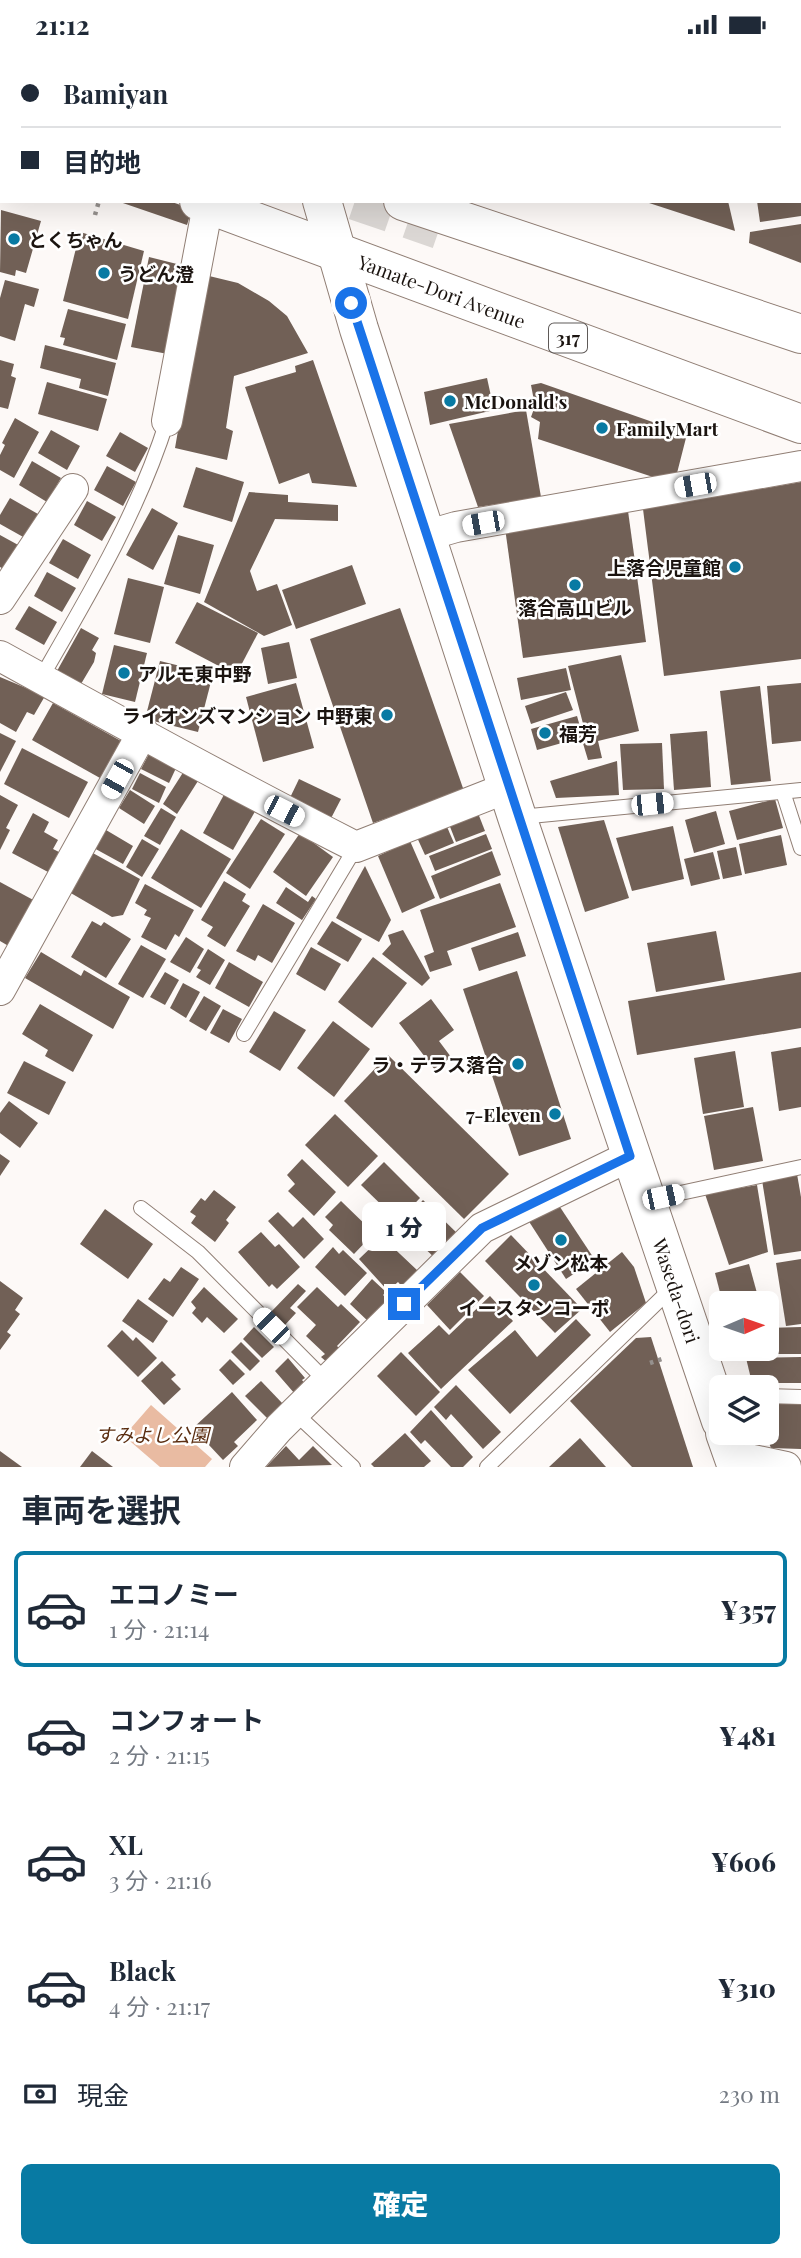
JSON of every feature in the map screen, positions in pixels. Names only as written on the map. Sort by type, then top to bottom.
[{"type":"main road","name":"Yamate-Dori Avenue","points":[[204,203],[801,425]]},
{"type":"main road","name":"Waseda-dori","points":[[323,203],[335,251],[425,536],[630,1156],[709,1381]]},
{"type":"main road","points":[[408,203],[801,334]]},
{"type":"street","points":[[167,421],[204,203]]},
{"type":"street","points":[[425,536],[456,527],[801,466]]},
{"type":"street","points":[[0,599],[73,489]]},
{"type":"street","points":[[0,656],[144,732],[212,774],[356,847],[513,802]]},
{"type":"street","points":[[0,990],[144,732]]},
{"type":"street","points":[[245,1467],[294,1412],[482,1228],[630,1156]]},
{"type":"street","points":[[752,1445],[786,1467]]},
{"type":"lane","points":[[41,678],[131,515],[149,476],[167,421]]},
{"type":"lane","points":[[513,802],[801,790]]},
{"type":"lane","points":[[783,792],[801,848]]},
{"type":"lane","points":[[244,1034],[356,847]]},
{"type":"lane","points":[[646,1201],[801,1167]]},
{"type":"lane","points":[[141,1208],[198,1252],[326,1381]]},
{"type":"lane","points":[[487,1467],[676,1284]]},
{"type":"lane","points":[[779,1396],[801,1397]]},
{"type":"lane","points":[[294,1412],[353,1467]]},
{"type":"path","points":[[95,215],[98,203]]},
{"type":"green space","name":"すみよし公園","points":[[151,1405],[212,1459],[205,1467],[160,1467],[124,1436]]},
{"type":"building","points":[[123,203],[175,203],[192,209],[187,225]]},
{"type":"building","points":[[649,203],[728,203],[735,231]]},
{"type":"building","points":[[757,203],[801,203],[801,216],[760,222]]},
{"type":"building","points":[[1,210],[41,221],[26,273],[16,270],[15,276],[0,272]]},
{"type":"building","points":[[801,224],[801,263],[749,243],[750,232]]},
{"type":"building","points":[[80,232],[144,251],[128,319],[63,301]]},
{"type":"building","points":[[149,257],[189,267],[173,355],[131,347]]},
{"type":"building","points":[[205,275],[238,283],[269,301],[287,316],[308,353],[234,376],[226,428],[233,431],[227,460],[175,448]]},
{"type":"building","points":[[5,280],[39,289],[34,307],[25,304],[15,341],[0,336],[0,298]]},
{"type":"building","points":[[68,309],[126,324],[117,360],[63,345],[65,338],[60,337]]},
{"type":"building","points":[[45,345],[116,363],[108,396],[79,388],[81,379],[40,368]]},
{"type":"building","points":[[0,360],[14,364],[11,376],[16,378],[8,409],[0,407]]},
{"type":"building","points":[[313,360],[357,487],[312,483],[309,473],[279,484],[245,387],[296,372],[295,366]]},
{"type":"building","points":[[487,378],[494,410],[430,425],[424,392]]},
{"type":"building","points":[[47,382],[107,399],[98,431],[38,414]]},
{"type":"building","points":[[541,383],[687,434],[676,477],[662,480],[538,439],[540,422],[531,417],[535,406],[531,385]]},
{"type":"building","points":[[526,410],[541,497],[478,507],[449,424]]},
{"type":"building","points":[[15,418],[39,432],[14,478],[0,470],[0,455],[5,445],[2,443]]},
{"type":"building","points":[[51,430],[80,446],[67,470],[38,453]]},
{"type":"building","points":[[120,432],[148,448],[135,472],[106,456]]},
{"type":"building","points":[[32,461],[61,478],[47,502],[19,485]]},
{"type":"building","points":[[107,466],[136,482],[123,506],[94,490]]},
{"type":"building","points":[[196,467],[244,482],[232,522],[183,507]]},
{"type":"building","points":[[801,482],[801,659],[664,676],[643,509]]},
{"type":"building","points":[[249,492],[288,495],[288,502],[338,505],[338,521],[275,519],[250,571],[257,591],[277,584],[292,625],[264,636],[204,602]]},
{"type":"building","points":[[10,498],[38,514],[25,538],[0,524],[0,515]]},
{"type":"building","points":[[87,501],[116,517],[102,541],[74,525]]},
{"type":"building","points":[[152,508],[178,523],[153,570],[126,555]]},
{"type":"building","name":"落合高山ビル","points":[[628,511],[646,642],[523,658],[505,528]]},
{"type":"building","points":[[0,535],[20,546],[7,571],[0,567]]},
{"type":"building","points":[[178,535],[214,545],[200,594],[164,584]]},
{"type":"building","points":[[63,539],[91,555],[78,579],[49,563]]},
{"type":"building","points":[[352,565],[366,604],[296,629],[282,590]]},
{"type":"building","points":[[47,572],[76,588],[62,612],[34,596]]},
{"type":"building","points":[[128,578],[164,587],[150,643],[114,634]]},
{"type":"building","points":[[197,602],[258,633],[236,675],[175,643]]},
{"type":"building","points":[[29,606],[57,622],[44,645],[15,629]]},
{"type":"building","name":"ライオンズマンション 中野東","points":[[400,608],[464,791],[373,823],[310,639]]},
{"type":"building","points":[[81,628],[99,638],[92,650],[96,653],[94,662],[81,684],[57,671]]},
{"type":"building","points":[[289,642],[297,678],[268,684],[261,648]]},
{"type":"building","name":"アルモ東中野","points":[[114,645],[147,653],[135,702],[102,694]]},
{"type":"building","points":[[621,655],[639,731],[598,741],[602,758],[588,760],[582,740],[587,739],[568,666]]},
{"type":"building","points":[[160,661],[213,674],[198,732],[145,719]]},
{"type":"building","points":[[566,668],[571,690],[521,700],[517,678]]},
{"type":"building","points":[[0,677],[45,696],[34,715],[27,712],[16,732],[0,723]]},
{"type":"building","points":[[296,683],[314,748],[263,762],[246,697]]},
{"type":"building","points":[[801,683],[801,741],[772,744],[767,686]]},
{"type":"building","points":[[760,686],[771,781],[731,785],[720,691]]},
{"type":"building","points":[[566,692],[573,710],[531,724],[525,706]]},
{"type":"building","points":[[53,703],[121,741],[100,778],[32,740]]},
{"type":"building","points":[[577,716],[583,737],[537,750],[531,729]]},
{"type":"building","points":[[707,731],[711,787],[674,790],[670,734]]},
{"type":"building","points":[[0,733],[16,741],[0,772]]},
{"type":"building","points":[[662,743],[664,789],[623,790],[620,744]]},
{"type":"building","points":[[22,748],[88,782],[69,818],[4,784]]},
{"type":"building","points":[[150,752],[177,766],[169,783],[141,769]]},
{"type":"building","points":[[617,761],[619,795],[556,798],[550,781]]},
{"type":"building","points":[[184,771],[198,781],[177,814],[163,804]]},
{"type":"building","points":[[140,773],[166,787],[159,803],[132,789]]},
{"type":"building","points":[[299,779],[341,799],[328,824],[287,804]]},
{"type":"building","points":[[130,790],[155,806],[144,824],[119,808]]},
{"type":"building","points":[[226,791],[257,808],[233,850],[203,833]]},
{"type":"building","points":[[0,795],[18,805],[6,828],[10,830],[0,850]]},
{"type":"building","points":[[775,799],[783,828],[737,840],[729,811]]},
{"type":"building","points":[[161,808],[176,817],[160,845],[144,836]]},
{"type":"building","points":[[476,808],[485,831],[456,842],[447,819]]},
{"type":"building","points":[[716,811],[725,844],[694,853],[685,820]]},
{"type":"building","points":[[33,813],[49,822],[44,832],[58,840],[53,849],[59,852],[48,872],[12,853]]},
{"type":"building","points":[[261,819],[285,834],[250,889],[226,873]]},
{"type":"building","points":[[444,820],[454,843],[425,855],[415,833]]},
{"type":"building","points":[[604,820],[629,898],[585,912],[558,827]]},
{"type":"building","points":[[673,826],[684,879],[632,891],[616,838]]},
{"type":"building","points":[[181,829],[231,859],[201,908],[151,878]]},
{"type":"building","points":[[106,830],[133,846],[123,864],[92,847],[101,832]]},
{"type":"building","points":[[300,833],[333,857],[306,896],[273,872]]},
{"type":"building","points":[[486,834],[492,849],[435,871],[429,856]]},
{"type":"building","points":[[781,835],[787,865],[745,874],[739,844]]},
{"type":"building","points":[[142,839],[159,849],[142,877],[126,867]]},
{"type":"building","points":[[410,841],[435,898],[402,913],[378,856]]},
{"type":"building","points":[[736,847],[742,875],[723,879],[717,851]]},
{"type":"building","points":[[492,851],[501,875],[440,899],[431,876]]},
{"type":"building","points":[[91,852],[140,879],[123,915],[112,917],[69,892]]},
{"type":"building","points":[[713,852],[720,879],[691,886],[684,859]]},
{"type":"building","points":[[365,866],[391,920],[379,942],[336,918]]},
{"type":"building","points":[[224,881],[246,894],[242,901],[250,906],[225,947],[207,936],[213,927],[201,920]]},
{"type":"building","points":[[0,882],[37,902],[12,948],[0,941]]},
{"type":"building","points":[[500,883],[516,927],[447,951],[452,965],[430,972],[424,956],[434,952],[420,910]]},
{"type":"building","points":[[145,884],[194,910],[179,937],[175,934],[166,950],[141,937],[151,918],[144,915],[147,910],[135,903]]},
{"type":"building","points":[[286,887],[308,902],[312,896],[316,899],[302,920],[276,903]]},
{"type":"building","points":[[263,904],[295,923],[272,963],[258,955],[255,961],[236,951]]},
{"type":"building","points":[[92,921],[101,926],[104,922],[131,939],[106,978],[71,957]]},
{"type":"building","points":[[332,921],[362,939],[348,962],[317,944]]},
{"type":"building","points":[[403,930],[430,978],[422,986],[382,954],[391,944],[388,935]]},
{"type":"building","points":[[716,931],[725,980],[656,992],[647,943]]},
{"type":"building","points":[[518,932],[526,956],[479,971],[471,948]]},
{"type":"building","points":[[186,937],[204,949],[190,973],[170,962]]},
{"type":"building","points":[[141,945],[166,959],[143,998],[118,984]]},
{"type":"building","points":[[311,947],[341,964],[325,991],[296,974]]},
{"type":"building","points":[[208,949],[225,960],[210,985],[196,977],[201,970],[197,968]]},
{"type":"building","points":[[41,952],[81,976],[84,970],[130,997],[113,1029],[25,978]]},
{"type":"building","points":[[373,957],[407,983],[372,1028],[338,1002]]},
{"type":"building","points":[[229,962],[263,982],[249,1007],[215,988]]},
{"type":"building","name":"ラ・テラス落合","points":[[517,971],[571,1139],[519,1156],[463,989]]},
{"type":"building","points":[[165,972],[179,980],[165,1005],[150,997]]},
{"type":"building","points":[[801,972],[801,1028],[637,1055],[628,1001]]},
{"type":"building","points":[[183,983],[200,992],[186,1018],[170,1008]]},
{"type":"building","points":[[204,996],[221,1006],[206,1031],[189,1021]]},
{"type":"building","points":[[431,999],[454,1030],[439,1041],[451,1057],[435,1070],[399,1023]]},
{"type":"building","points":[[40,1004],[93,1035],[73,1072],[45,1056],[48,1050],[22,1034]]},
{"type":"building","points":[[223,1009],[242,1019],[229,1043],[210,1033]]},
{"type":"building","points":[[274,1011],[306,1030],[280,1071],[249,1052]]},
{"type":"building","points":[[333,1021],[370,1049],[334,1097],[297,1068]]},
{"type":"building","points":[[801,1047],[801,1107],[779,1111],[771,1052]]},
{"type":"building","points":[[735,1051],[744,1107],[703,1114],[694,1058]]},
{"type":"building","points":[[388,1055],[509,1174],[464,1219],[344,1101]]},
{"type":"building","points":[[24,1061],[66,1082],[49,1115],[7,1093]]},
{"type":"building","points":[[9,1101],[38,1123],[20,1148],[0,1133],[0,1113]]},
{"type":"building","points":[[753,1107],[763,1161],[714,1170],[704,1116]]},
{"type":"building","points":[[335,1114],[378,1156],[348,1187],[305,1145]]},
{"type":"building","points":[[0,1154],[10,1161],[0,1176]]},
{"type":"building","points":[[302,1159],[336,1192],[314,1216],[288,1191],[295,1184],[287,1175]]},
{"type":"building","points":[[384,1162],[420,1198],[398,1221],[361,1185]]},
{"type":"building","points":[[797,1174],[801,1197],[801,1251],[774,1255],[762,1180]]},
{"type":"building","points":[[757,1185],[768,1252],[729,1265],[705,1194]]},
{"type":"building","points":[[214,1190],[236,1207],[226,1220],[229,1223],[215,1242],[191,1223],[196,1216],[190,1212],[201,1198],[205,1201]]},
{"type":"building","points":[[423,1200],[460,1236],[437,1260],[400,1225]]},
{"type":"building","points":[[341,1201],[374,1233],[354,1254],[329,1230],[333,1225],[325,1217]]},
{"type":"building","name":"メゾン松本","points":[[556,1201],[595,1260],[566,1279],[528,1220]]},
{"type":"building","points":[[105,1209],[153,1244],[128,1279],[80,1244]]},
{"type":"building","points":[[278,1212],[293,1227],[303,1217],[324,1239],[304,1259],[268,1221]]},
{"type":"building","points":[[261,1232],[275,1247],[279,1244],[300,1267],[277,1289],[272,1284],[269,1287],[238,1252]]},
{"type":"building","name":"イースタンコーポ","points":[[511,1235],[582,1309],[555,1333],[485,1261]]},
{"type":"building","points":[[382,1237],[418,1271],[407,1292],[398,1282],[388,1291],[359,1259]]},
{"type":"building","points":[[333,1247],[339,1254],[343,1250],[367,1273],[345,1296],[315,1267]]},
{"type":"building","points":[[622,1252],[634,1267],[646,1303],[610,1332],[576,1289]]},
{"type":"building","points":[[801,1259],[801,1324],[786,1326],[776,1263]]},
{"type":"building","points":[[749,1264],[756,1291],[720,1291],[715,1273]]},
{"type":"building","points":[[181,1267],[199,1279],[173,1317],[148,1299],[164,1278],[170,1282]]},
{"type":"building","points":[[460,1272],[484,1296],[450,1330],[427,1305]]},
{"type":"building","points":[[372,1279],[386,1292],[383,1295],[391,1302],[371,1324],[350,1304]]},
{"type":"building","points":[[0,1281],[23,1298],[15,1310],[20,1314],[7,1332],[11,1335],[0,1350]]},
{"type":"building","points":[[298,1284],[306,1291],[290,1308],[296,1313],[284,1326],[270,1313]]},
{"type":"building","points":[[204,1287],[238,1319],[224,1333],[207,1317],[202,1323],[192,1313],[196,1308],[191,1302]]},
{"type":"building","points":[[317,1287],[338,1307],[341,1304],[360,1322],[337,1346],[342,1351],[329,1364],[321,1357],[325,1354],[306,1336],[316,1325],[297,1307]]},
{"type":"building","points":[[490,1296],[513,1321],[441,1389],[408,1353],[439,1325],[449,1335]]},
{"type":"building","points":[[138,1299],[168,1321],[153,1343],[122,1321]]},
{"type":"building","points":[[576,1319],[591,1335],[510,1414],[468,1370],[515,1330],[537,1357]]},
{"type":"building","points":[[254,1327],[274,1347],[262,1358],[243,1339]]},
{"type":"building","points":[[801,1327],[801,1354],[779,1354],[779,1328]]},
{"type":"building","points":[[122,1330],[133,1341],[136,1337],[157,1358],[138,1377],[107,1346]]},
{"type":"building","points":[[651,1337],[693,1467],[632,1467],[570,1401],[636,1338]]},
{"type":"building","points":[[241,1342],[260,1361],[250,1371],[231,1352]]},
{"type":"building","points":[[401,1352],[440,1392],[416,1416],[377,1376]]},
{"type":"building","points":[[779,1357],[801,1357],[801,1383],[779,1383],[779,1375],[750,1375],[747,1361],[779,1361]]},
{"type":"building","points":[[288,1358],[305,1378],[302,1380],[306,1385],[295,1394],[275,1371]]},
{"type":"building","points":[[230,1359],[245,1374],[233,1385],[219,1370]]},
{"type":"building","points":[[162,1361],[176,1375],[171,1379],[181,1389],[164,1405],[141,1381]]},
{"type":"building","points":[[261,1381],[284,1405],[268,1419],[245,1396]]},
{"type":"building","points":[[456,1385],[501,1432],[483,1449],[451,1414],[446,1420],[434,1407]]},
{"type":"building","points":[[232,1392],[257,1420],[234,1442],[238,1446],[223,1460],[193,1428]]},
{"type":"building","points":[[779,1403],[801,1404],[801,1449],[771,1448],[770,1445],[779,1445]]},
{"type":"building","points":[[431,1410],[473,1457],[463,1467],[451,1467],[425,1440],[421,1444],[410,1432]]},
{"type":"building","points":[[405,1433],[431,1461],[424,1467],[374,1467],[371,1464]]},
{"type":"building","points":[[580,1438],[606,1467],[549,1467]]},
{"type":"building","points":[[286,1446],[299,1460],[313,1446],[332,1465],[266,1467]]},
{"type":"building","points":[[0,1451],[22,1467],[0,1467]]},
{"type":"building","points":[[92,1451],[113,1467],[80,1467]]},
{"type":"tunnel","points":[[361,203],[439,230]]},
{"type":"place","name":"とくちゃん","points":[[14,239]]},
{"type":"place","name":"うどん澄","points":[[104,273]]},
{"type":"place","name":"McDonald's","points":[[450,401]]},
{"type":"place","name":"FamilyMart","points":[[602,428]]},
{"type":"place","name":"上落合児童館","points":[[735,567]]},
{"type":"place","name":"落合高山ビル","points":[[575,585]]},
{"type":"place","name":"アルモ東中野","points":[[124,673]]},
{"type":"place","name":"ライオンズマンション 中野東","points":[[387,715]]},
{"type":"place","name":"福芳","points":[[545,733]]},
{"type":"place","name":"ラ・テラス落合","points":[[518,1064]]},
{"type":"place","name":"7-Eleven","points":[[555,1114]]},
{"type":"place","name":"メゾン松本","points":[[561,1240]]},
{"type":"place","name":"イースタンコーポ","points":[[534,1285]]},
{"type":"route","points":[[351,303],[425,536],[630,1156],[482,1228],[404,1304]]}]
